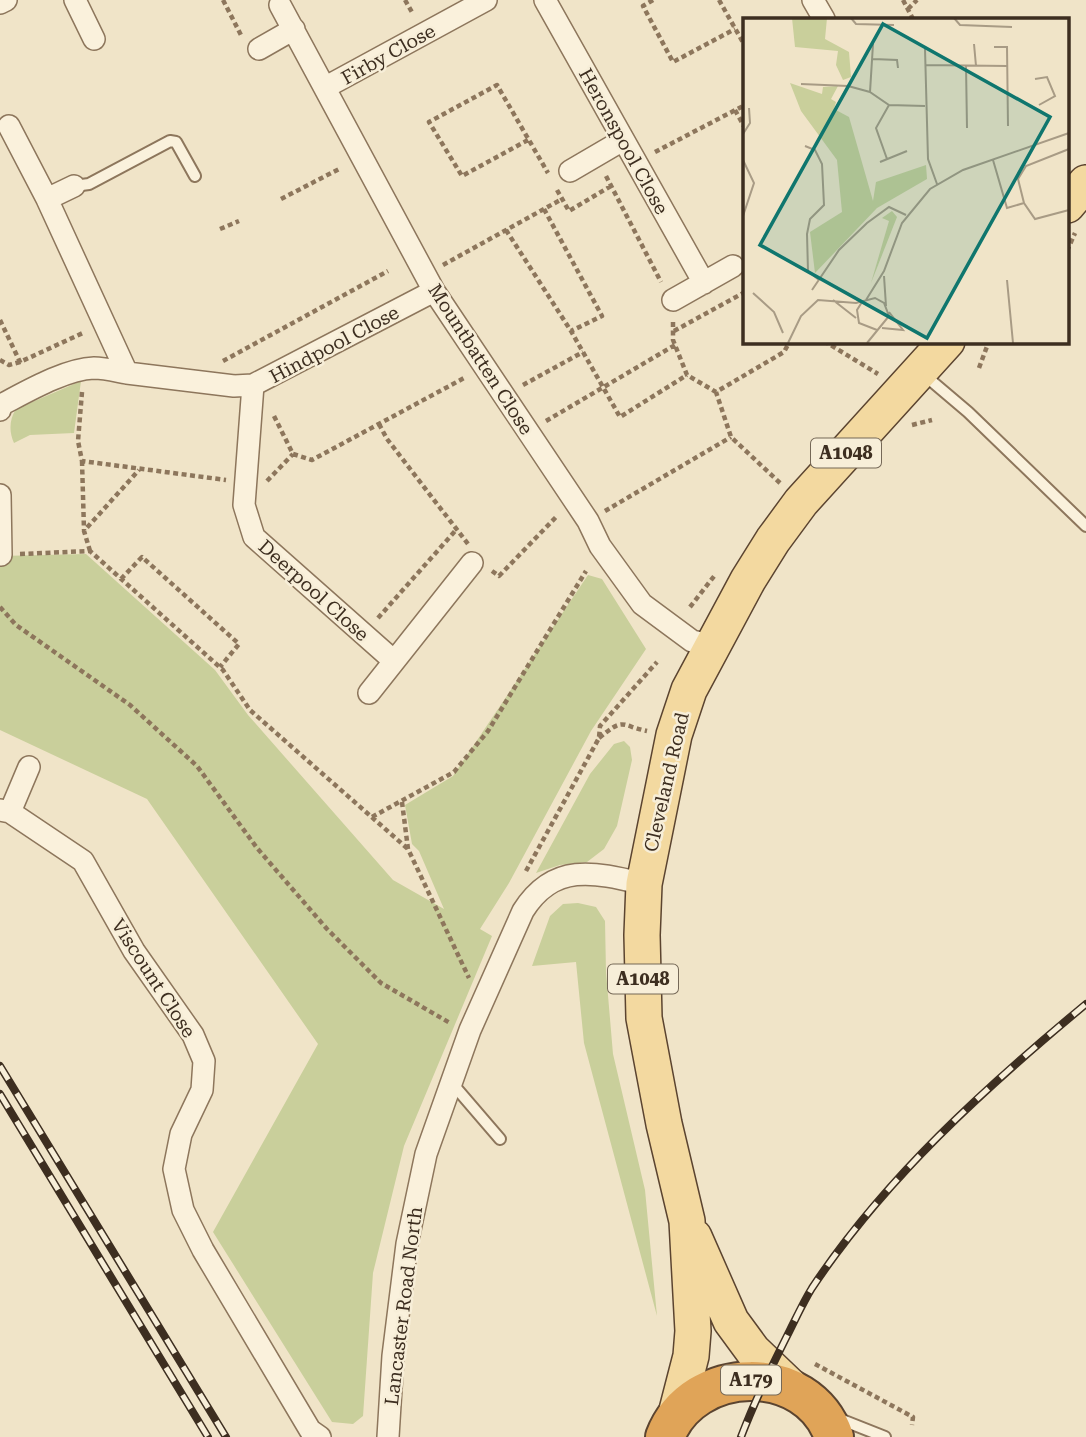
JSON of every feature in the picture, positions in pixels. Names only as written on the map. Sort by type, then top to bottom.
[{"type":"highway","name":"A179","points":[[667,1431],[694,1398],[718,1385],[745,1380],[772,1382],[813,1399]]},
{"type":"main road","points":[[1068,204],[1086,183]]},
{"type":"main road","name":"Cleveland Road","points":[[813,1399],[753,1351],[731,1321],[687,1221],[664,1124],[644,1018],[643,884],[674,735],[689,690],[751,574],[801,502],[945,343]]},
{"type":"main road","name":"Cleveland Road","points":[[667,1431],[691,1356],[687,1221]]},
{"type":"street","points":[[0,3],[6,0]]},
{"type":"street","points":[[75,0],[94,39]]},
{"type":"street","name":"Firby Close","points":[[326,87],[486,0]]},
{"type":"street","name":"Heronspool Close","points":[[545,0],[704,283]]},
{"type":"street","points":[[813,0],[823,18]]},
{"type":"street","name":"Mountbatten Close","points":[[280,5],[434,291],[588,521],[600,547],[642,604],[692,641],[714,646]]},
{"type":"street","points":[[258,49],[294,29]]},
{"type":"street","points":[[9,126],[47,199],[127,373]]},
{"type":"street","points":[[558,178],[623,140]]},
{"type":"street","points":[[47,199],[74,186]]},
{"type":"street","points":[[667,303],[733,266]]},
{"type":"street","name":"Hindpool Close","points":[[84,370],[106,369],[234,386],[256,384],[434,291]]},
{"type":"street","points":[[0,407],[39,386],[84,370]]},
{"type":"street","name":"Deerpool Close","points":[[256,384],[244,482],[244,510],[254,537],[394,661]]},
{"type":"street","points":[[0,495],[1,555]]},
{"type":"street","points":[[369,693],[476,559]]},
{"type":"street","name":"Viscount Close","points":[[29,767],[5,811],[83,861],[134,951],[192,1035],[204,1061],[202,1090],[181,1134],[174,1169],[183,1210],[203,1250],[310,1430],[320,1437]]},
{"type":"street","name":"Lancaster Road North","points":[[388,1437],[393,1356],[407,1244],[426,1154],[470,1030],[523,911],[534,894],[552,880],[583,874],[604,874],[643,884]]},
{"type":"lane","points":[[74,186],[89,184],[170,141],[176,142],[195,176]]},
{"type":"lane","points":[[920,371],[968,412],[1086,526]]},
{"type":"lane","points":[[451,1082],[500,1139]]},
{"type":"lane","points":[[813,1399],[885,1437]]},
{"type":"path","points":[[223,0],[250,53],[258,49]]},
{"type":"path","points":[[653,0],[643,6],[673,62],[735,29]]},
{"type":"path","points":[[719,0],[743,43]]},
{"type":"path","points":[[903,0],[911,14]]},
{"type":"path","points":[[911,14],[917,0]]},
{"type":"path","points":[[528,140],[462,176],[429,122],[498,85],[528,140],[558,178],[562,199],[569,211],[611,186]]},
{"type":"path","points":[[636,162],[743,106]]},
{"type":"path","points":[[735,110],[743,124]]},
{"type":"path","points":[[595,156],[662,281],[674,325],[673,340],[687,375],[716,392],[731,437],[784,487]]},
{"type":"path","points":[[281,199],[341,168]]},
{"type":"path","points":[[439,267],[562,199]]},
{"type":"path","points":[[544,209],[602,316],[572,331]]},
{"type":"path","points":[[220,229],[239,221]]},
{"type":"path","points":[[506,230],[572,331],[620,417],[687,375]]},
{"type":"path","name":"Hindpool Close","points":[[189,380],[388,271]]},
{"type":"path","points":[[674,331],[743,293]]},
{"type":"path","points":[[0,320],[20,362],[39,386]]},
{"type":"path","points":[[0,360],[9,365],[20,362],[104,322]]},
{"type":"path","points":[[716,392],[784,352],[789,343]]},
{"type":"path","points":[[827,343],[884,377]]},
{"type":"path","points":[[979,368],[988,343]]},
{"type":"path","points":[[528,431],[675,345]]},
{"type":"path","points":[[504,395],[583,352]]},
{"type":"path","points":[[256,384],[293,454],[312,460],[485,367]]},
{"type":"path","points":[[84,370],[78,441],[82,461],[85,531],[90,551],[220,667],[250,710],[408,849]]},
{"type":"path","points":[[909,426],[932,420]]},
{"type":"path","points":[[379,424],[387,439],[476,559],[499,576],[557,516]]},
{"type":"path","points":[[588,521],[731,437]]},
{"type":"path","points":[[82,461],[244,482]]},
{"type":"path","points":[[85,531],[139,469]]},
{"type":"path","points":[[364,634],[456,530]]},
{"type":"path","points":[[1,555],[90,551]]},
{"type":"path","points":[[121,579],[142,557],[239,643],[220,667]]},
{"type":"path","points":[[372,817],[454,772],[488,731],[586,571]]},
{"type":"path","points":[[0,607],[16,625],[130,705],[197,766],[257,848],[327,929],[381,983],[447,1021],[470,1030]]},
{"type":"path","points":[[599,738],[600,726],[657,662]]},
{"type":"path","points":[[528,869],[599,738],[616,724],[625,723],[644,731],[674,735]]},
{"type":"path","points":[[402,802],[408,849],[470,979]]},
{"type":"path","points":[[813,1399],[913,1417],[912,1425]]},
{"type":"green space","points":[[81,381],[74,433],[30,435],[14,443],[10,426],[16,409]]},
{"type":"green space","points":[[86,554],[215,670],[248,715],[393,880],[444,909],[419,851],[412,844],[405,805],[453,776],[588,575],[602,579],[646,649],[591,731],[509,883],[480,929],[492,936],[404,1146],[373,1273],[363,1416],[353,1424],[332,1422],[213,1232],[318,1044],[147,799],[0,730],[0,556]]},
{"type":"green space","points":[[624,741],[630,747],[632,760],[617,826],[604,849],[587,862],[560,865],[536,873],[590,774],[614,744]]},
{"type":"green space","points":[[578,903],[596,907],[605,921],[613,1054],[645,1190],[657,1316],[584,1043],[576,962],[532,966],[550,916],[563,904]]},
{"type":"railway","points":[[741,1437],[803,1303],[872,1209],[904,1172],[975,1101],[1086,1004]]},
{"type":"railway","points":[[0,1066],[226,1437]]},
{"type":"railway","points":[[0,1094],[208,1437]]}]
